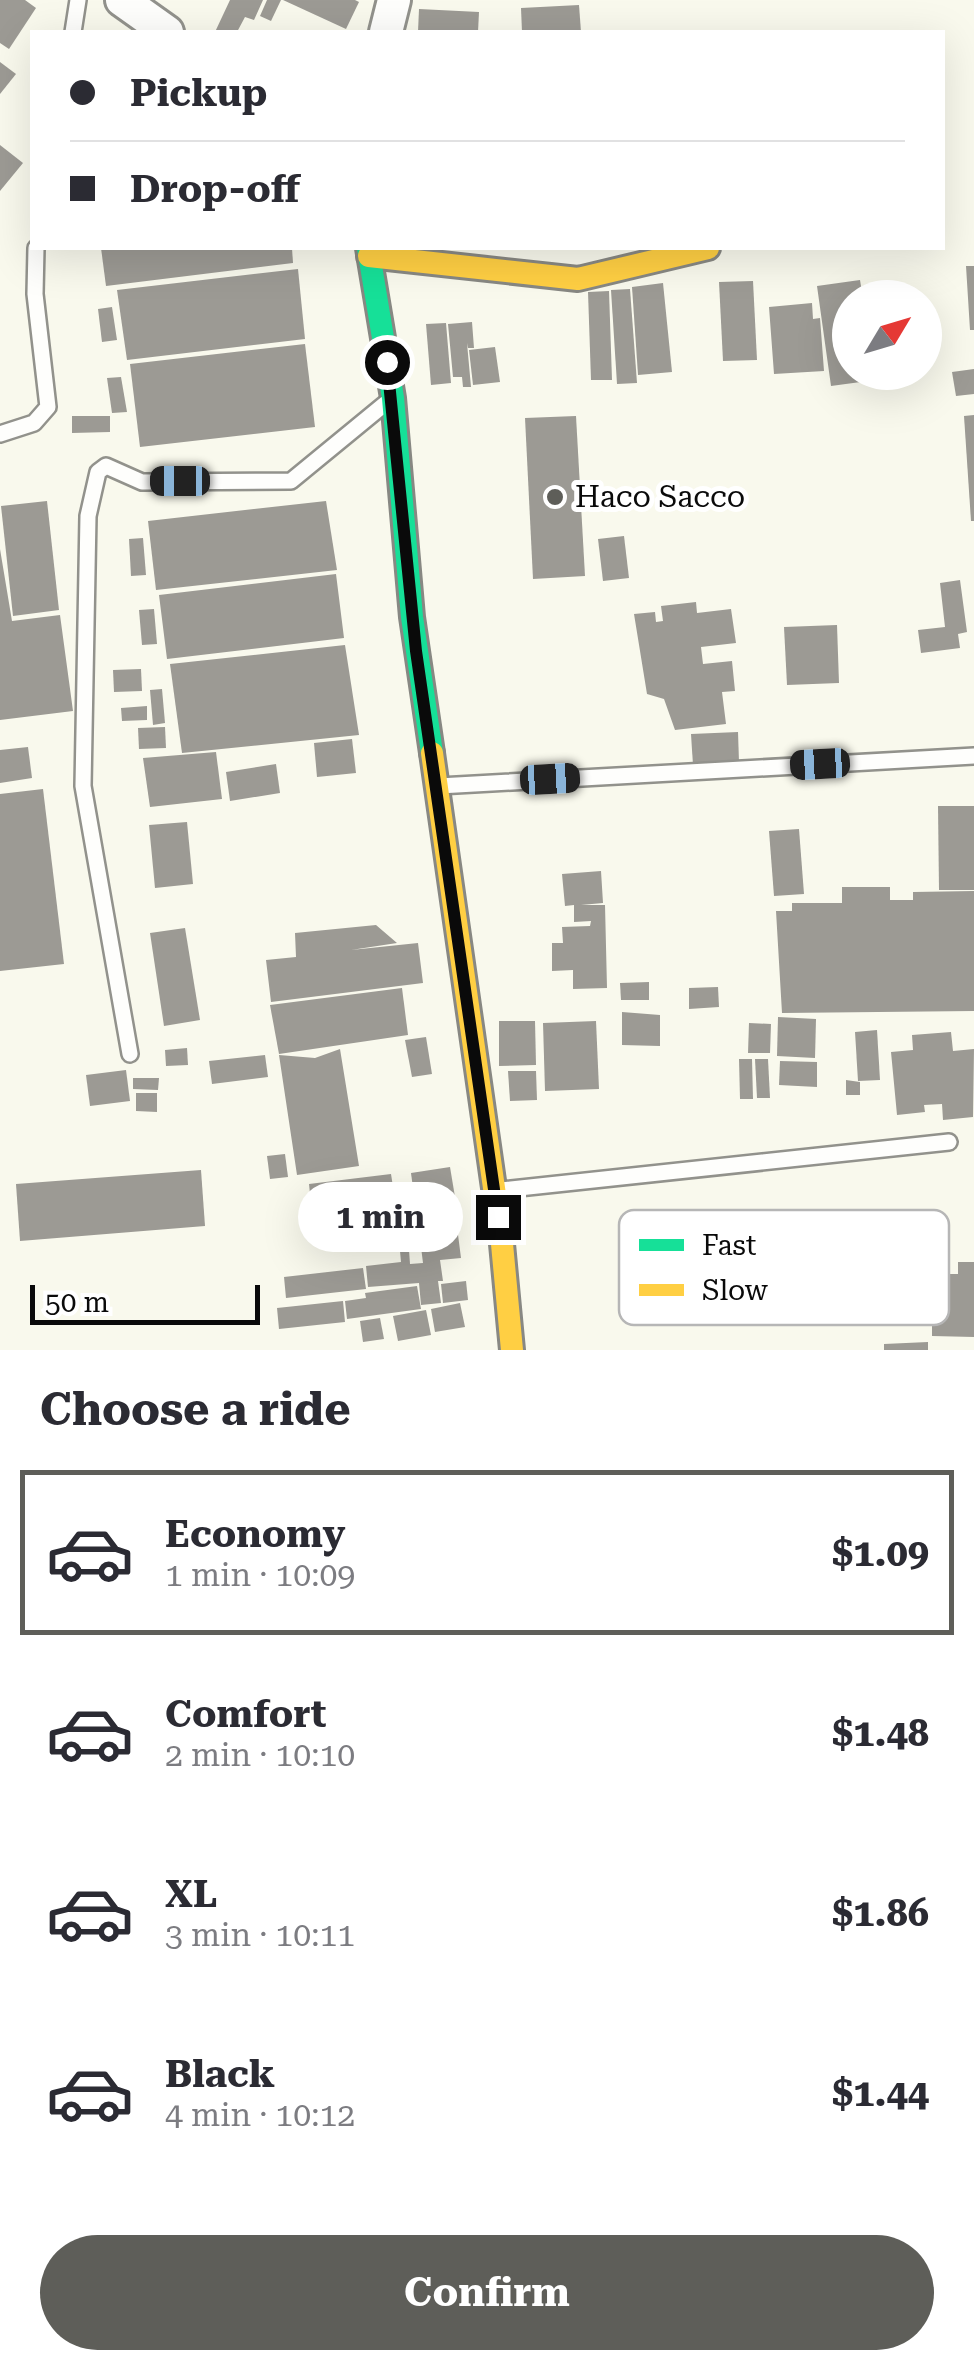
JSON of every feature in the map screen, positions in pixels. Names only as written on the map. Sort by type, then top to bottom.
[{"type":"street","points":[[122,0],[163,30]]},
{"type":"street","points":[[386,30],[394,0]]},
{"type":"street","points":[[512,1350],[494,1190],[412,618],[393,398],[368,252],[578,279],[700,250]]},
{"type":"lane","points":[[73,30],[78,0]]},
{"type":"lane","points":[[0,434],[34,424],[48,408],[35,294],[36,250]]},
{"type":"lane","points":[[130,1054],[83,786],[88,516],[98,472],[106,466],[142,482],[291,481],[393,398]]},
{"type":"lane","points":[[434,786],[974,756]]},
{"type":"lane","points":[[494,1190],[949,1142]]},
{"type":"building","points":[[0,0],[25,0],[36,8],[9,49],[0,43]]},
{"type":"building","points":[[230,0],[263,0],[254,20],[245,17],[238,30],[216,30]]},
{"type":"building","points":[[267,0],[281,0],[271,21],[260,16]]},
{"type":"building","points":[[283,0],[355,0],[359,2],[346,29]]},
{"type":"building","points":[[579,5],[581,30],[522,30],[521,8]]},
{"type":"building","points":[[419,9],[479,12],[478,30],[418,30]]},
{"type":"building","points":[[0,62],[16,74],[0,94]]},
{"type":"building","points":[[0,145],[23,163],[0,191]]},
{"type":"building","points":[[101,250],[292,250],[293,263],[106,286]]},
{"type":"building","points":[[966,266],[974,266],[974,330],[970,330]]},
{"type":"building","points":[[298,269],[305,339],[127,360],[117,290]]},
{"type":"building","points":[[753,281],[757,360],[723,361],[719,282]]},
{"type":"building","points":[[663,283],[672,372],[638,375],[632,287]]},
{"type":"building","points":[[832,284],[832,386],[831,386],[817,286]]},
{"type":"building","points":[[630,289],[637,383],[617,384],[611,290]]},
{"type":"building","points":[[609,291],[612,380],[591,380],[588,292]]},
{"type":"building","points":[[812,303],[813,319],[820,318],[824,371],[774,374],[769,307]]},
{"type":"building","points":[[112,307],[117,340],[102,342],[98,309]]},
{"type":"building","points":[[472,322],[474,348],[468,348],[467,343],[471,387],[463,387],[462,377],[453,377],[448,324]]},
{"type":"building","points":[[446,323],[451,383],[431,385],[426,324]]},
{"type":"building","points":[[305,344],[315,427],[140,447],[130,364]]},
{"type":"building","points":[[495,347],[500,382],[473,385],[469,350]]},
{"type":"building","points":[[974,369],[974,394],[956,396],[952,372]]},
{"type":"building","points":[[121,377],[127,412],[112,413],[107,378]]},
{"type":"building","points":[[974,415],[974,521],[971,521],[964,416]]},
{"type":"building","points":[[72,416],[110,416],[110,432],[72,433]]},
{"type":"building","name":"Haco Sacco","points":[[576,416],[585,576],[533,579],[525,418]]},
{"type":"building","points":[[47,501],[59,610],[13,616],[1,506]]},
{"type":"building","points":[[326,501],[337,570],[156,590],[148,521]]},
{"type":"building","points":[[624,536],[629,578],[603,581],[598,539]]},
{"type":"building","points":[[143,538],[146,575],[131,576],[129,539]]},
{"type":"building","points":[[0,549],[12,621],[60,615],[73,711],[0,720]]},
{"type":"building","points":[[336,574],[344,638],[167,659],[159,595]]},
{"type":"building","points":[[960,580],[967,632],[958,634],[960,648],[921,653],[918,630],[945,627],[940,583]]},
{"type":"building","points":[[696,602],[697,613],[731,609],[736,643],[701,647],[703,664],[732,661],[735,691],[722,692],[726,724],[675,730],[664,699],[647,694],[634,614],[655,612],[656,622],[663,621],[661,606]]},
{"type":"building","points":[[154,609],[157,644],[142,645],[139,610]]},
{"type":"building","points":[[837,625],[839,683],[787,685],[784,627]]},
{"type":"building","points":[[345,645],[359,735],[182,753],[170,664]]},
{"type":"building","points":[[141,669],[142,691],[114,692],[113,670]]},
{"type":"building","points":[[162,689],[165,723],[153,725],[150,690]]},
{"type":"building","points":[[147,706],[147,720],[122,721],[121,708]]},
{"type":"building","points":[[165,727],[166,748],[139,749],[138,728]]},
{"type":"building","points":[[738,732],[739,762],[693,765],[691,734]]},
{"type":"building","points":[[352,739],[356,773],[317,777],[314,743]]},
{"type":"building","points":[[28,747],[32,778],[0,783],[0,750]]},
{"type":"building","points":[[216,752],[222,799],[150,807],[143,758]]},
{"type":"building","points":[[276,764],[280,793],[230,801],[226,772]]},
{"type":"building","points":[[43,789],[64,964],[0,971],[0,794]]},
{"type":"building","points":[[938,806],[974,806],[974,890],[939,890]]},
{"type":"building","points":[[187,822],[193,884],[155,888],[149,825]]},
{"type":"building","points":[[799,829],[804,894],[774,896],[769,831]]},
{"type":"building","points":[[601,871],[603,903],[581,905],[605,905],[607,988],[573,989],[573,970],[552,971],[552,943],[563,943],[562,927],[590,926],[591,921],[574,922],[574,905],[565,906],[562,874]]},
{"type":"building","points":[[842,887],[890,887],[890,900],[913,900],[913,892],[974,891],[974,1011],[782,1013],[776,911],[792,911],[792,903],[842,903]]},
{"type":"building","points":[[376,925],[397,943],[351,950],[418,943],[423,983],[271,1002],[266,960],[296,957],[295,933]]},
{"type":"building","points":[[185,928],[200,1020],[164,1026],[150,933]]},
{"type":"building","points":[[649,982],[649,1000],[621,1000],[620,983]]},
{"type":"building","points":[[718,987],[719,1007],[689,1009],[689,988]]},
{"type":"building","points":[[402,988],[408,1035],[279,1054],[270,1005]]},
{"type":"building","points":[[622,1012],[660,1015],[660,1046],[622,1045]]},
{"type":"building","points":[[778,1017],[816,1019],[815,1058],[777,1056]]},
{"type":"building","points":[[499,1021],[535,1021],[536,1065],[499,1066]]},
{"type":"building","points":[[596,1021],[599,1089],[545,1091],[543,1023]]},
{"type":"building","points":[[749,1023],[771,1024],[770,1053],[748,1053]]},
{"type":"building","points":[[877,1030],[880,1080],[858,1081],[855,1032]]},
{"type":"building","points":[[951,1032],[953,1051],[974,1049],[973,1117],[943,1120],[942,1104],[924,1105],[925,1112],[897,1115],[891,1052],[913,1050],[912,1035]]},
{"type":"building","points":[[426,1037],[432,1074],[412,1077],[405,1040]]},
{"type":"building","points":[[187,1048],[188,1065],[166,1066],[165,1050]]},
{"type":"building","points":[[340,1049],[359,1166],[297,1175],[279,1055],[315,1058]]},
{"type":"building","points":[[265,1055],[268,1077],[212,1084],[209,1061]]},
{"type":"building","points":[[739,1059],[752,1059],[753,1099],[740,1099]]},
{"type":"building","points":[[755,1059],[768,1059],[770,1098],[757,1098]]},
{"type":"building","points":[[780,1061],[817,1062],[817,1087],[779,1085]]},
{"type":"building","points":[[126,1070],[130,1101],[90,1106],[86,1075]]},
{"type":"building","points":[[508,1071],[536,1071],[537,1100],[510,1101]]},
{"type":"building","points":[[133,1078],[159,1078],[158,1090],[133,1089]]},
{"type":"building","points":[[846,1080],[860,1082],[860,1095],[846,1095]]},
{"type":"building","points":[[136,1093],[157,1093],[157,1112],[136,1111]]},
{"type":"building","points":[[285,1154],[288,1177],[270,1179],[267,1156]]},
{"type":"building","points":[[450,1167],[455,1197],[415,1203],[411,1173]]},
{"type":"building","points":[[201,1170],[205,1226],[20,1241],[16,1184]]},
{"type":"building","points":[[391,1174],[394,1193],[361,1197],[364,1218],[313,1223],[309,1184]]},
{"type":"building","points":[[396,1198],[398,1219],[369,1222],[367,1202]]},
{"type":"building","points":[[456,1219],[461,1258],[440,1260],[441,1303],[421,1305],[419,1283],[368,1287],[366,1266],[401,1262],[400,1251],[409,1250],[410,1264],[423,1263],[418,1223]]},
{"type":"building","points":[[958,1262],[974,1262],[974,1337],[932,1336],[932,1325],[949,1325],[949,1274],[958,1274]]},
{"type":"building","points":[[363,1268],[366,1289],[286,1298],[284,1277]]},
{"type":"building","points":[[466,1281],[468,1300],[443,1303],[441,1284]]},
{"type":"building","points":[[417,1286],[421,1309],[347,1319],[345,1301],[366,1298],[365,1293]]},
{"type":"building","points":[[343,1301],[345,1322],[279,1329],[277,1308]]},
{"type":"building","points":[[460,1303],[465,1327],[435,1332],[431,1309]]},
{"type":"building","points":[[426,1310],[431,1335],[398,1341],[393,1316]]},
{"type":"building","points":[[380,1318],[384,1339],[363,1342],[360,1321]]},
{"type":"building","points":[[928,1342],[928,1350],[884,1350],[884,1344]]},
{"type":"traffic: fast","points":[[368,250],[393,398],[412,617],[432,753]]},
{"type":"traffic: slow","points":[[369,256],[578,279],[700,250]]},
{"type":"traffic: slow","points":[[432,753],[502,1244],[512,1350]]},
{"type":"place","name":"Haco Sacco","points":[[555,497]]},
{"type":"route","points":[[387,362],[416,651],[498,1217]]}]
